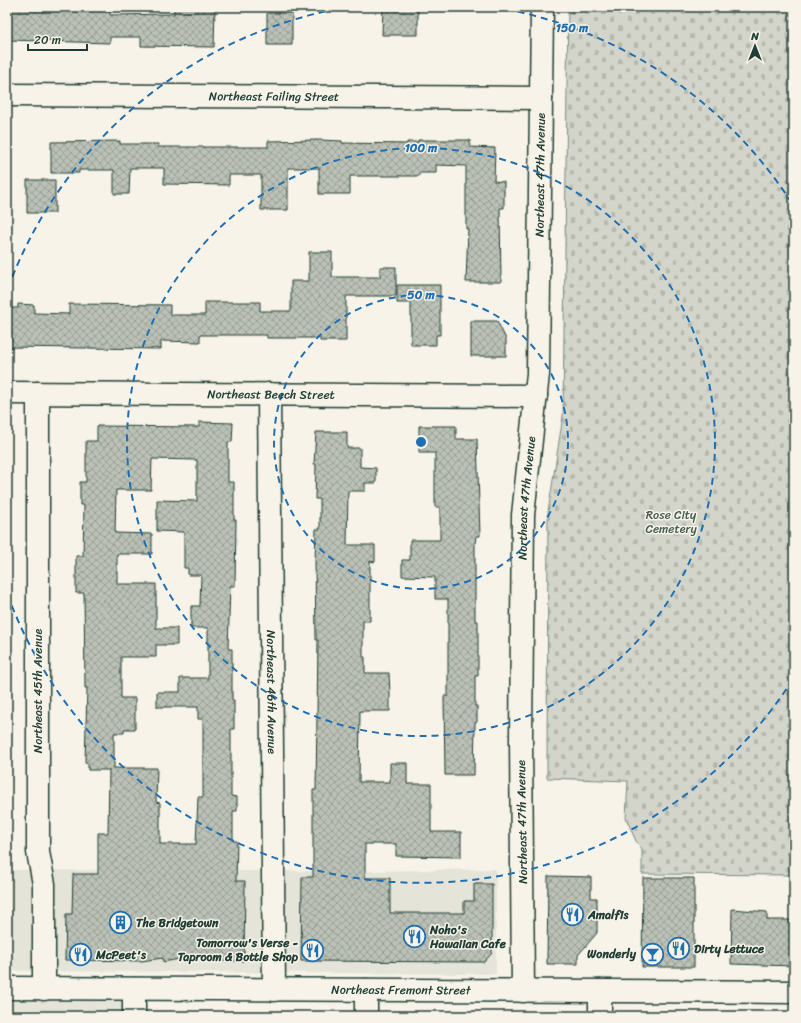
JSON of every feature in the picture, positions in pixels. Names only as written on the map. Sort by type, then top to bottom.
[{"type":"street","name":"Northeast 47th Avenue","points":[[524,991],[521,739],[523,515],[538,374],[542,7]]},
{"type":"street","name":"Northeast Failing Street","points":[[7,95],[541,98]]},
{"type":"street","name":"Northeast Beech Street","points":[[7,392],[536,396]]},
{"type":"street","name":"Northeast 45th Avenue","points":[[38,393],[38,852],[44,884],[44,989]]},
{"type":"street","name":"Northeast 46th Avenue","points":[[269,394],[274,990]]},
{"type":"street","name":"Northeast Fremont Street","points":[[7,988],[794,992]]},
{"type":"street","points":[[134,989],[134,1016]]},
{"type":"street","points":[[366,990],[366,1016]]},
{"type":"street","points":[[600,991],[600,1016]]},
{"type":"shaded area","points":[[496,869],[496,974],[7,971],[7,870],[360,871]]},
{"type":"shaded area","points":[[7,998],[124,999],[124,1016],[7,1016]]},
{"type":"green space","name":"Rose City Cemetery","points":[[568,7],[794,7],[794,875],[642,874],[642,849],[636,841],[626,818],[628,781],[547,778],[548,512],[563,416]]},
{"type":"building","points":[[7,7],[110,7],[110,15],[174,14],[174,7],[215,7],[214,47],[141,46],[141,37],[110,37],[110,43],[7,40]]},
{"type":"building","points":[[383,7],[418,7],[418,35],[382,35]]},
{"type":"building","points":[[267,13],[292,13],[292,45],[267,45]]},
{"type":"building","points":[[418,140],[470,140],[470,147],[495,148],[494,181],[504,182],[504,208],[500,208],[501,282],[466,282],[468,229],[466,229],[466,166],[436,165],[436,173],[419,173],[419,176],[350,176],[350,194],[319,194],[319,168],[288,168],[288,210],[261,210],[261,175],[229,175],[229,185],[164,184],[164,168],[130,168],[129,194],[114,194],[114,170],[79,170],[79,173],[51,173],[51,142],[120,141],[120,144],[158,144],[158,147],[268,147],[268,141],[342,141],[342,143],[407,144],[407,142],[418,142]]},
{"type":"building","points":[[27,180],[55,180],[55,213],[27,213]]},
{"type":"building","points":[[309,252],[332,252],[332,277],[380,277],[380,267],[396,267],[396,296],[346,296],[346,341],[320,341],[320,338],[267,338],[267,335],[200,335],[200,342],[161,341],[161,349],[7,347],[7,308],[18,308],[18,304],[34,305],[34,313],[69,314],[69,304],[170,305],[170,315],[205,315],[205,302],[260,302],[260,311],[291,311],[291,281],[309,281]]},
{"type":"building","points":[[397,285],[440,285],[440,335],[436,335],[436,345],[411,345],[411,303],[397,303]]},
{"type":"building","points":[[471,321],[497,321],[506,339],[506,356],[471,356]]},
{"type":"building","points":[[199,422],[233,423],[232,442],[228,442],[228,482],[234,482],[234,520],[236,520],[235,586],[230,586],[228,649],[232,649],[232,700],[234,700],[234,729],[231,729],[231,796],[237,797],[237,811],[233,811],[233,841],[237,841],[236,881],[245,881],[244,961],[202,961],[202,955],[163,962],[163,958],[141,961],[65,960],[66,914],[72,914],[73,874],[98,874],[98,833],[108,833],[109,770],[88,770],[88,763],[85,763],[87,688],[85,688],[84,593],[76,593],[76,556],[83,556],[84,505],[80,505],[80,482],[86,482],[86,441],[97,441],[97,426],[199,427]],"holes":[[[152,459],[197,460],[197,501],[157,500],[157,531],[184,532],[184,568],[188,568],[188,575],[201,575],[200,606],[191,606],[191,628],[208,628],[208,678],[180,678],[180,692],[157,692],[157,707],[198,707],[198,719],[203,719],[203,797],[198,797],[196,844],[160,844],[160,803],[156,802],[157,768],[114,768],[114,733],[124,733],[124,729],[135,729],[135,698],[121,698],[121,657],[156,657],[156,645],[177,645],[177,628],[156,628],[156,584],[117,584],[117,554],[152,554],[152,534],[115,533],[116,490],[151,490]]]},
{"type":"building","points":[[419,426],[456,426],[456,439],[477,439],[480,536],[476,536],[475,544],[475,621],[478,621],[478,676],[475,676],[475,706],[477,706],[477,722],[475,723],[474,775],[445,775],[444,696],[448,696],[448,599],[435,599],[435,577],[402,576],[402,560],[410,560],[410,540],[440,540],[440,507],[435,507],[435,453],[419,453]]},
{"type":"building","points":[[316,432],[347,432],[347,448],[360,448],[360,467],[376,468],[376,483],[365,483],[365,491],[348,491],[347,545],[375,545],[375,562],[370,561],[370,621],[363,621],[363,657],[365,657],[365,673],[389,673],[390,711],[360,711],[359,782],[390,782],[390,763],[407,763],[407,784],[431,784],[431,832],[461,832],[461,857],[396,856],[396,844],[365,844],[365,878],[390,878],[390,913],[464,913],[464,901],[474,901],[474,884],[492,884],[492,953],[484,962],[301,961],[302,877],[313,877],[313,790],[316,790],[318,640],[316,640],[315,561],[316,529],[320,529],[320,499],[315,499],[316,464],[314,464]]},
{"type":"building","name":"Amalfis","points":[[548,876],[591,877],[591,898],[597,898],[597,933],[578,955],[578,964],[547,964]]},
{"type":"building","points":[[643,878],[694,878],[694,967],[642,967]]},
{"type":"building","points":[[732,909],[767,912],[767,920],[794,920],[794,966],[731,964]]},
{"type":"place","name":"Amalfis","points":[[572,915]]},
{"type":"place","name":"The Bridgetown","points":[[120,923]]},
{"type":"place","name":"Noho's Hawaiian Cafe","points":[[415,937]]},
{"type":"place","name":"Dirty Lettuce","points":[[678,949]]},
{"type":"place","name":"Tomorrow's Verse - Taproom & Bottle Shop","points":[[313,950]]},
{"type":"place","name":"Wonderly","points":[[652,954]]},
{"type":"place","name":"McPeet's","points":[[80,955]]}]
